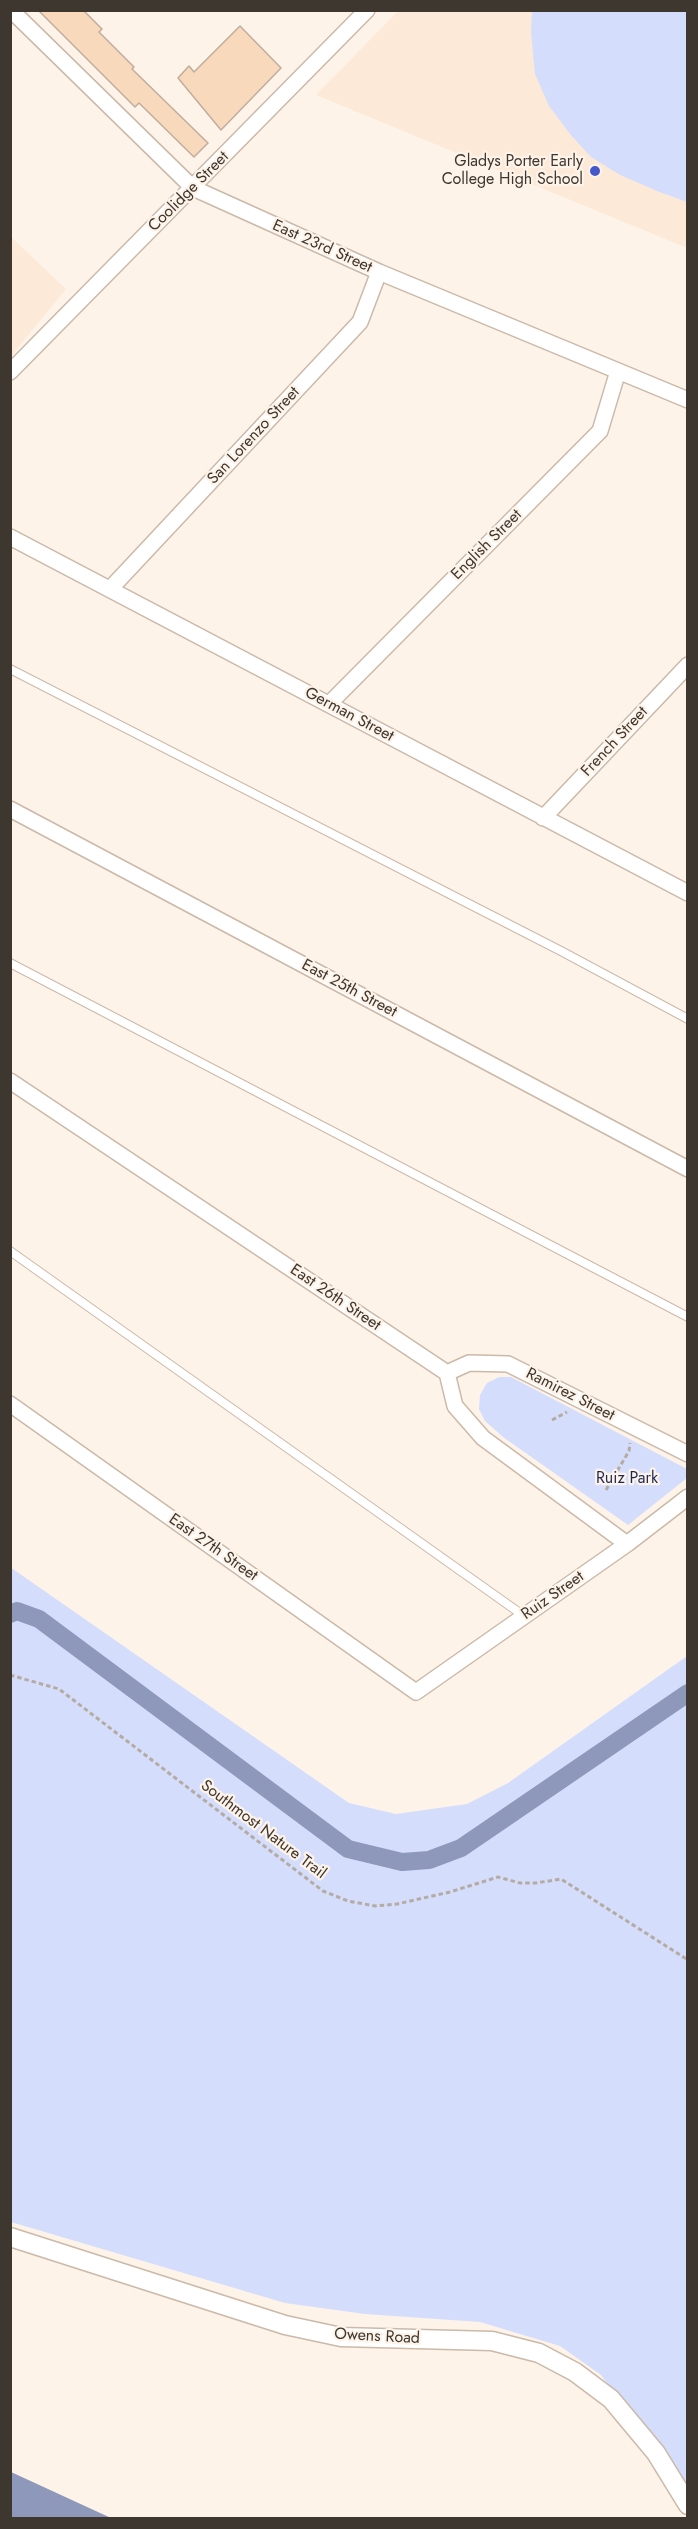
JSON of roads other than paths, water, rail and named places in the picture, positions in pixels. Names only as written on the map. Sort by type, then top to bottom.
[{"type":"street","name":"East 23rd Street","points":[[11,10],[193,189],[379,272],[687,400]]},
{"type":"street","name":"Coolidge Street","points":[[10,372],[367,10]]},
{"type":"street","name":"San Lorenzo Street","points":[[111,588],[360,322],[379,272]]},
{"type":"street","name":"English Street","points":[[329,704],[600,431],[618,371]]},
{"type":"street","name":"German Street","points":[[10,537],[111,588],[687,893]]},
{"type":"street","name":"French Street","points":[[543,818],[687,665]]},
{"type":"street","name":"East 25th Street","points":[[10,809],[687,1168]]},
{"type":"street","name":"East 26th Street","points":[[10,1081],[447,1373]]},
{"type":"street","name":"Ramirez Street","points":[[447,1373],[469,1363],[508,1364],[687,1454]]},
{"type":"street","points":[[447,1373],[455,1406],[483,1438],[627,1544]]},
{"type":"street","name":"East 27th Street","points":[[10,1404],[416,1692]]},
{"type":"street","name":"Ruiz Street","points":[[416,1692],[627,1544],[687,1497]]},
{"type":"street","name":"Owens Road","points":[[10,2237],[285,2325],[341,2337],[492,2341],[539,2353],[575,2372],[611,2399],[656,2452],[687,2505]]},
{"type":"lane","points":[[10,669],[561,951],[687,1019]]},
{"type":"lane","points":[[10,963],[687,1317]]},
{"type":"lane","points":[[10,1251],[524,1616]]},
{"type":"waterway","points":[[10,1614],[17,1611],[39,1619],[348,1849],[402,1862],[429,1860],[461,1848],[688,1693]]},
{"type":"place","name":"Gladys Porter Early College High School","points":[[595,171]]},
{"type":"park label","name":"Ruiz Park","points":[[627,1479]]}]
